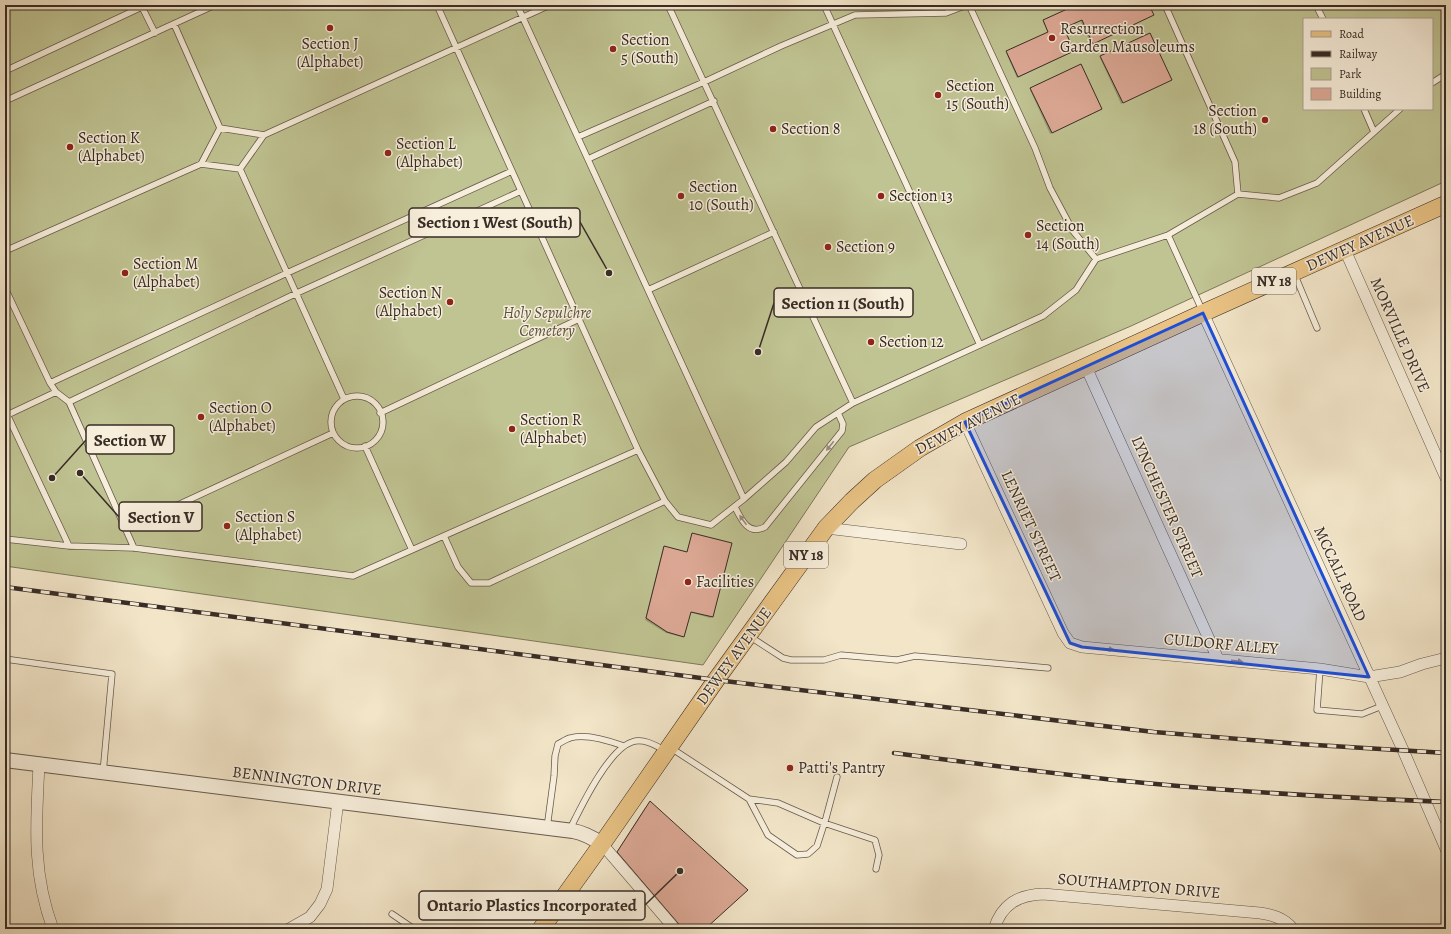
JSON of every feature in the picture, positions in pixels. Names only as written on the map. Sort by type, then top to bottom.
[{"type":"main road","name":"DEWEY AVENUE","points":[[541,929],[826,528],[875,480],[899,461],[965,422],[1446,204]]},
{"type":"street","name":"MORVILLE DRIVE","points":[[1345,250],[1446,478]]},
{"type":"street","name":"MCCALL ROAD","points":[[1203,313],[1369,676],[1446,849]]},
{"type":"street","name":"LYNCHESTER STREET","points":[[1086,367],[1218,660]]},
{"type":"street","name":"LENRIET STREET","points":[[965,422],[1059,626],[1070,643]]},
{"type":"street","points":[[826,528],[960,544]]},
{"type":"street","name":"CULDORF ALLEY","points":[[1070,643],[1082,647],[1369,676],[1400,672],[1422,664],[1446,658]]},
{"type":"street","name":"BENNINGTON DRIVE","points":[[5,760],[569,830],[582,833],[602,844]]},
{"type":"street","points":[[39,765],[36,834],[37,860],[46,911],[53,929]]},
{"type":"street","points":[[289,929],[310,917],[320,904],[327,889],[338,801]]},
{"type":"street","points":[[602,844],[675,929]]},
{"type":"street","name":"SOUTHAMPTON DRIVE","points":[[994,929],[1004,909],[1010,903],[1025,896],[1043,894],[1260,913],[1280,918],[1293,929]]},
{"type":"lane","points":[[5,101],[215,5]]},
{"type":"lane","points":[[437,5],[638,450],[665,501],[678,517],[711,525],[744,500],[786,462],[816,427],[853,402],[1043,316],[1076,290],[1096,259],[1168,236],[1238,194],[1279,198],[1316,183],[1399,110]]},
{"type":"lane","points":[[517,5],[744,500]]},
{"type":"lane","points":[[240,169],[264,135],[550,5]]},
{"type":"lane","points":[[668,5],[853,402]]},
{"type":"lane","points":[[824,5],[980,345]]},
{"type":"lane","points":[[578,137],[704,82],[781,46],[855,15],[946,13],[968,5],[1035,148],[1050,188],[1073,230],[1096,259]]},
{"type":"lane","points":[[1165,5],[1235,162],[1238,194]]},
{"type":"lane","points":[[1316,5],[1322,18]]},
{"type":"lane","points":[[5,71],[144,6],[155,33]]},
{"type":"lane","points":[[174,24],[220,128]]},
{"type":"lane","points":[[1433,82],[1446,74]]},
{"type":"lane","points":[[588,159],[714,101]]},
{"type":"lane","points":[[1364,110],[1374,132]]},
{"type":"lane","points":[[220,128],[264,135]]},
{"type":"lane","points":[[201,164],[220,128]]},
{"type":"lane","points":[[5,251],[201,164],[240,169]]},
{"type":"lane","points":[[240,169],[344,398]]},
{"type":"lane","points":[[50,383],[512,171]]},
{"type":"lane","points":[[69,402],[296,293],[521,191]]},
{"type":"lane","points":[[648,290],[774,232]]},
{"type":"lane","points":[[1168,236],[1203,313]]},
{"type":"lane","points":[[1294,273],[1318,328]]},
{"type":"lane","points":[[5,288],[50,383],[56,392],[69,402],[134,548]]},
{"type":"lane","points":[[380,413],[579,319]]},
{"type":"lane","points":[[56,392],[6,414],[69,546]]},
{"type":"lane","points":[[361,396],[369,398],[376,404],[380,413],[383,419],[379,436],[373,442],[365,446],[358,448],[351,447],[338,440],[333,433],[331,418],[333,410],[344,398],[361,396]]},
{"type":"lane","points":[[735,507],[744,523],[751,529],[760,530],[765,527],[842,431],[843,424],[838,413]]},
{"type":"lane","points":[[126,530],[333,433]]},
{"type":"lane","points":[[365,446],[412,550]]},
{"type":"lane","points":[[5,539],[69,546],[134,548],[353,576],[638,450]]},
{"type":"lane","points":[[444,536],[458,568],[471,583],[489,583],[665,501]]},
{"type":"lane","points":[[748,636],[783,658],[791,660],[824,660],[841,655],[897,660],[915,656],[1048,668]]},
{"type":"lane","points":[[5,659],[112,674],[102,773]]},
{"type":"lane","points":[[1320,670],[1317,710],[1362,714],[1382,706]]},
{"type":"lane","points":[[548,828],[554,776],[554,756],[558,744],[570,738],[579,736],[608,740],[624,746]]},
{"type":"lane","points":[[569,830],[607,763],[624,746],[633,741],[651,743],[668,749],[749,799],[778,803],[824,823],[874,840],[879,855],[876,869]]},
{"type":"lane","points":[[749,799],[768,835],[797,855],[808,854],[817,846],[837,777]]},
{"type":"lane","points":[[392,914],[414,929]]},
{"type":"highlighted area","points":[[1203,313],[1369,677],[1082,647],[1070,643],[965,422]]},
{"type":"green space","name":"Holy Sepulchre Cemetery","points":[[5,5],[1446,5],[1446,181],[1131,326],[849,447],[703,665],[5,566]]},
{"type":"building","name":"Resurrection Garden Mausoleums","points":[[1076,5],[1098,5],[1099,8],[1105,5],[1149,5],[1154,15],[1093,44],[1082,20],[1064,28],[1074,51],[1018,77],[1006,51],[1048,32],[1043,20]]},
{"type":"building","name":"Resurrection Garden Mausoleums","points":[[1150,33],[1172,80],[1123,103],[1100,56]]},
{"type":"building","name":"Resurrection Garden Mausoleums","points":[[1081,64],[1102,109],[1052,133],[1030,88]]},
{"type":"building","name":"Facilities","points":[[692,533],[732,543],[713,617],[691,612],[684,637],[667,632],[646,618],[664,546],[687,552]]},
{"type":"building","points":[[650,801],[748,890],[705,929],[683,929],[617,852]]},
{"type":"railway","points":[[5,587],[716,680],[1154,732],[1299,744],[1446,753]]},
{"type":"railway","points":[[894,753],[1057,774],[1156,784],[1301,795],[1446,802]]},
{"type":"place","name":"Section J (Alphabet)","points":[[330,28]]},
{"type":"place","name":"Resurrection Garden Mausoleums","points":[[1052,38]]},
{"type":"place","name":"Section 5 (South)","points":[[613,49]]},
{"type":"place","name":"Section 15 (South)","points":[[938,95]]},
{"type":"place","name":"Section 18 (South)","points":[[1265,120]]},
{"type":"place","name":"Section 8","points":[[773,129]]},
{"type":"place","name":"Section K (Alphabet)","points":[[70,147]]},
{"type":"place","name":"Section L (Alphabet)","points":[[388,153]]},
{"type":"place","name":"Section 10 (South)","points":[[681,196]]},
{"type":"place","name":"Section 13","points":[[881,196]]},
{"type":"place","name":"Section 14 (South)","points":[[1028,235]]},
{"type":"place","name":"Section 9","points":[[828,247]]},
{"type":"place","name":"Section M (Alphabet)","points":[[125,273]]},
{"type":"place","name":"Section 1 West (South)","points":[[609,273]]},
{"type":"place","name":"Section N (Alphabet)","points":[[450,302]]},
{"type":"place","name":"Section 12","points":[[871,342]]},
{"type":"place","name":"Section 11 (South)","points":[[758,352]]},
{"type":"place","name":"Section O (Alphabet)","points":[[201,417]]},
{"type":"place","name":"Section R (Alphabet)","points":[[512,429]]},
{"type":"place","name":"Section V","points":[[80,473]]},
{"type":"place","name":"Section W","points":[[52,478]]},
{"type":"place","name":"Section S (Alphabet)","points":[[227,526]]},
{"type":"place","name":"Facilities","points":[[688,582]]},
{"type":"place","name":"Patti's Pantry","points":[[790,768]]},
{"type":"place","name":"Ontario Plastics Incorporated","points":[[680,871]]}]
